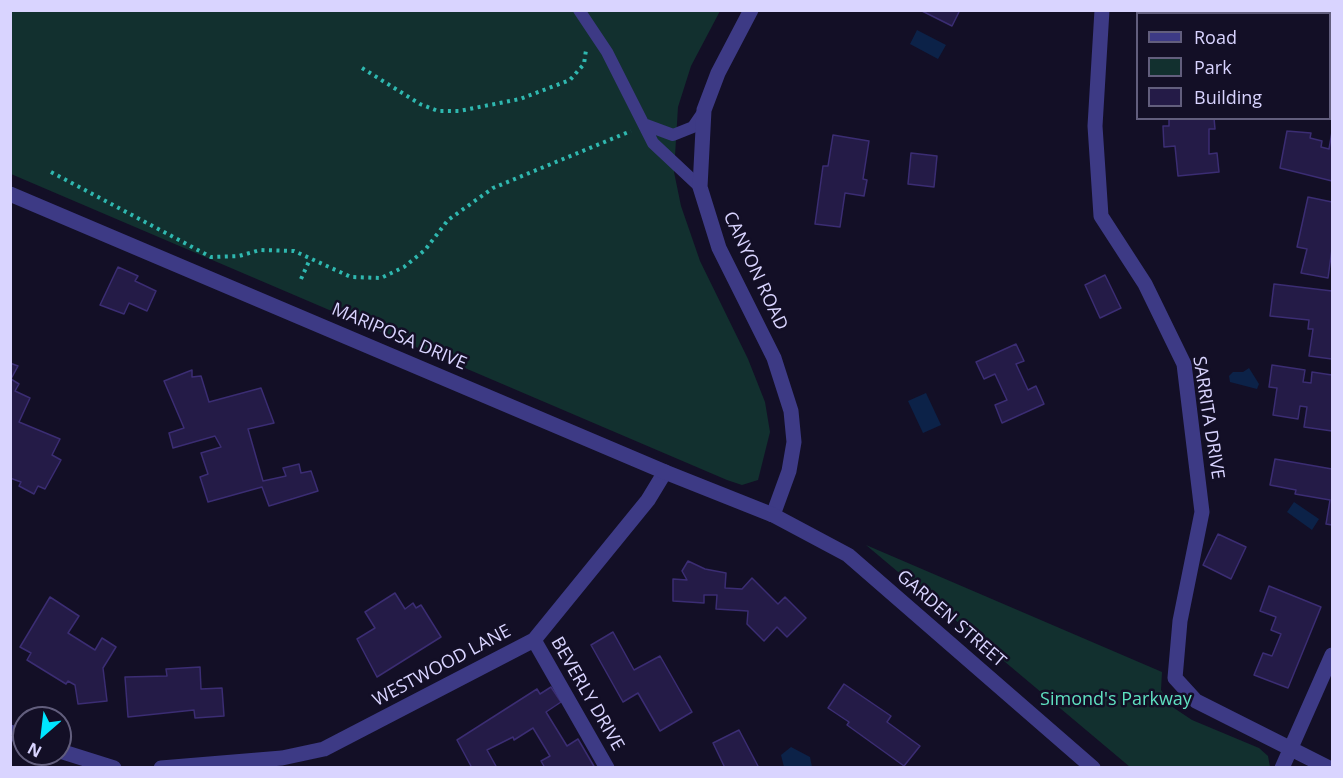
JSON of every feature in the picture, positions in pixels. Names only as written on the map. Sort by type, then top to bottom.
[{"type":"street","name":"CANYON ROAD","points":[[751,10],[718,73],[704,110],[700,187],[719,248],[774,358],[791,411],[794,442],[789,471],[773,515]]},
{"type":"street","name":"SARRITA DRIVE","points":[[1102,10],[1095,126],[1101,216],[1145,284],[1184,364],[1202,512],[1180,621],[1175,678],[1196,701],[1289,749]]},
{"type":"street","name":"MARIPOSA DRIVE","points":[[10,194],[665,472],[773,515]]},
{"type":"street","name":"WESTWOOD LANE","points":[[161,768],[282,758],[324,749],[534,640],[648,500],[665,472]]},
{"type":"street","name":"GARDEN STREET","points":[[773,515],[848,555],[1093,768]]},
{"type":"street","name":"BEVERLY DRIVE","points":[[534,640],[607,768]]},
{"type":"street","points":[[1282,768],[1332,655]]},
{"type":"street","points":[[1289,749],[1329,768]]},
{"type":"street","points":[[72,755],[114,768]]},
{"type":"lane","points":[[579,10],[607,51],[653,143],[700,187]]},
{"type":"lane","points":[[646,125],[673,135],[693,128],[704,110]]},
{"type":"path","points":[[362,68],[420,104],[438,111],[459,111],[520,99],[570,80],[584,64],[587,51],[584,45]]},
{"type":"path","points":[[51,172],[176,241],[211,257],[279,249],[294,251],[351,278],[381,278],[404,267],[425,250],[448,220],[493,188],[646,125]]},
{"type":"path","points":[[301,279],[310,259]]},
{"type":"green space","points":[[10,11],[720,11],[691,66],[678,107],[674,172],[681,206],[700,261],[748,359],[765,402],[770,432],[758,480],[742,485],[727,480],[11,174]]},
{"type":"green space","name":"Simond's Parkway","points":[[866,545],[1162,672],[1161,690],[1171,706],[1192,720],[1259,748],[1268,756],[1270,767],[1130,767]]},
{"type":"water","points":[[917,30],[946,45],[938,59],[910,44]]},
{"type":"water","points":[[1249,368],[1259,384],[1257,389],[1230,382],[1229,376],[1233,372],[1243,372]]},
{"type":"water","points":[[926,393],[941,425],[923,433],[908,401]]},
{"type":"water","points":[[1294,502],[1319,519],[1312,530],[1287,512]]},
{"type":"water","points":[[791,747],[810,757],[812,767],[784,767],[781,755]]},
{"type":"building","points":[[920,10],[960,10],[952,26]]},
{"type":"building","points":[[1298,10],[1332,10],[1332,20],[1331,12],[1298,12]]},
{"type":"building","points":[[1169,120],[1214,120],[1215,129],[1209,129],[1209,154],[1217,153],[1219,172],[1178,176],[1175,146],[1164,147],[1163,126],[1169,126]]},
{"type":"building","points":[[1287,131],[1311,133],[1310,138],[1322,141],[1321,147],[1329,149],[1332,132],[1332,181],[1280,168]]},
{"type":"building","points":[[833,135],[869,141],[863,179],[867,180],[864,196],[845,193],[840,227],[815,224],[823,166],[828,166]]},
{"type":"building","points":[[911,153],[937,156],[934,187],[908,184]]},
{"type":"building","points":[[1308,197],[1332,202],[1332,249],[1328,278],[1301,273],[1307,249],[1297,247]]},
{"type":"building","points":[[118,267],[138,276],[135,281],[156,291],[147,311],[129,303],[124,314],[100,305]]},
{"type":"building","points":[[1105,275],[1121,308],[1100,318],[1085,285]]},
{"type":"building","points":[[1274,284],[1332,291],[1332,359],[1309,356],[1313,329],[1308,329],[1309,320],[1270,316]]},
{"type":"building","points":[[1016,344],[1024,361],[1016,364],[1028,390],[1036,386],[1044,404],[1002,423],[995,405],[1007,400],[995,374],[984,379],[976,362]]},
{"type":"building","points":[[10,363],[18,366],[11,379],[19,384],[15,391],[30,398],[19,422],[60,439],[52,455],[61,460],[45,489],[38,486],[34,494],[19,486],[21,482],[10,478]]},
{"type":"building","points":[[1272,365],[1305,370],[1303,382],[1311,383],[1312,372],[1332,375],[1332,431],[1304,427],[1307,407],[1300,406],[1298,419],[1273,415],[1277,388],[1269,387]]},
{"type":"building","points":[[192,370],[192,377],[201,376],[209,402],[261,388],[274,423],[248,429],[263,481],[286,476],[283,468],[299,464],[301,473],[311,471],[318,491],[269,506],[262,487],[208,502],[200,477],[208,474],[201,453],[221,447],[215,436],[173,448],[169,433],[184,428],[164,381]]},
{"type":"building","points":[[1275,459],[1332,469],[1332,525],[1326,524],[1330,500],[1295,494],[1296,490],[1270,485]]},
{"type":"building","points":[[1218,534],[1246,547],[1231,579],[1203,565]]},
{"type":"building","points":[[688,561],[705,569],[726,573],[725,588],[742,589],[752,578],[778,604],[785,597],[806,618],[787,637],[777,627],[764,641],[747,624],[748,611],[716,609],[717,595],[704,595],[704,603],[673,601],[673,579],[687,580],[682,571]]},
{"type":"building","points":[[1269,586],[1321,607],[1288,688],[1254,675],[1263,653],[1272,656],[1281,634],[1271,630],[1276,617],[1260,611]]},
{"type":"building","points":[[395,593],[405,609],[413,603],[416,608],[421,605],[441,637],[377,677],[357,639],[375,628],[365,612]]},
{"type":"building","points":[[50,597],[79,616],[68,633],[95,650],[102,638],[116,647],[103,668],[107,701],[78,704],[75,685],[68,681],[66,684],[27,660],[31,653],[20,647]]},
{"type":"building","points":[[613,632],[634,670],[660,656],[692,712],[660,731],[638,693],[623,702],[591,645]]},
{"type":"building","points":[[200,667],[201,689],[222,688],[224,716],[195,718],[194,710],[128,717],[125,677],[167,676],[166,669]]},
{"type":"building","points":[[844,684],[891,716],[887,722],[920,746],[904,766],[847,725],[849,722],[828,708]]},
{"type":"building","points":[[551,687],[561,702],[546,712],[567,746],[578,739],[595,768],[545,768],[541,761],[550,756],[533,728],[514,740],[513,737],[487,750],[497,768],[472,768],[457,740],[537,689],[540,694]]},
{"type":"building","points":[[739,730],[759,768],[725,768],[713,743]]}]
